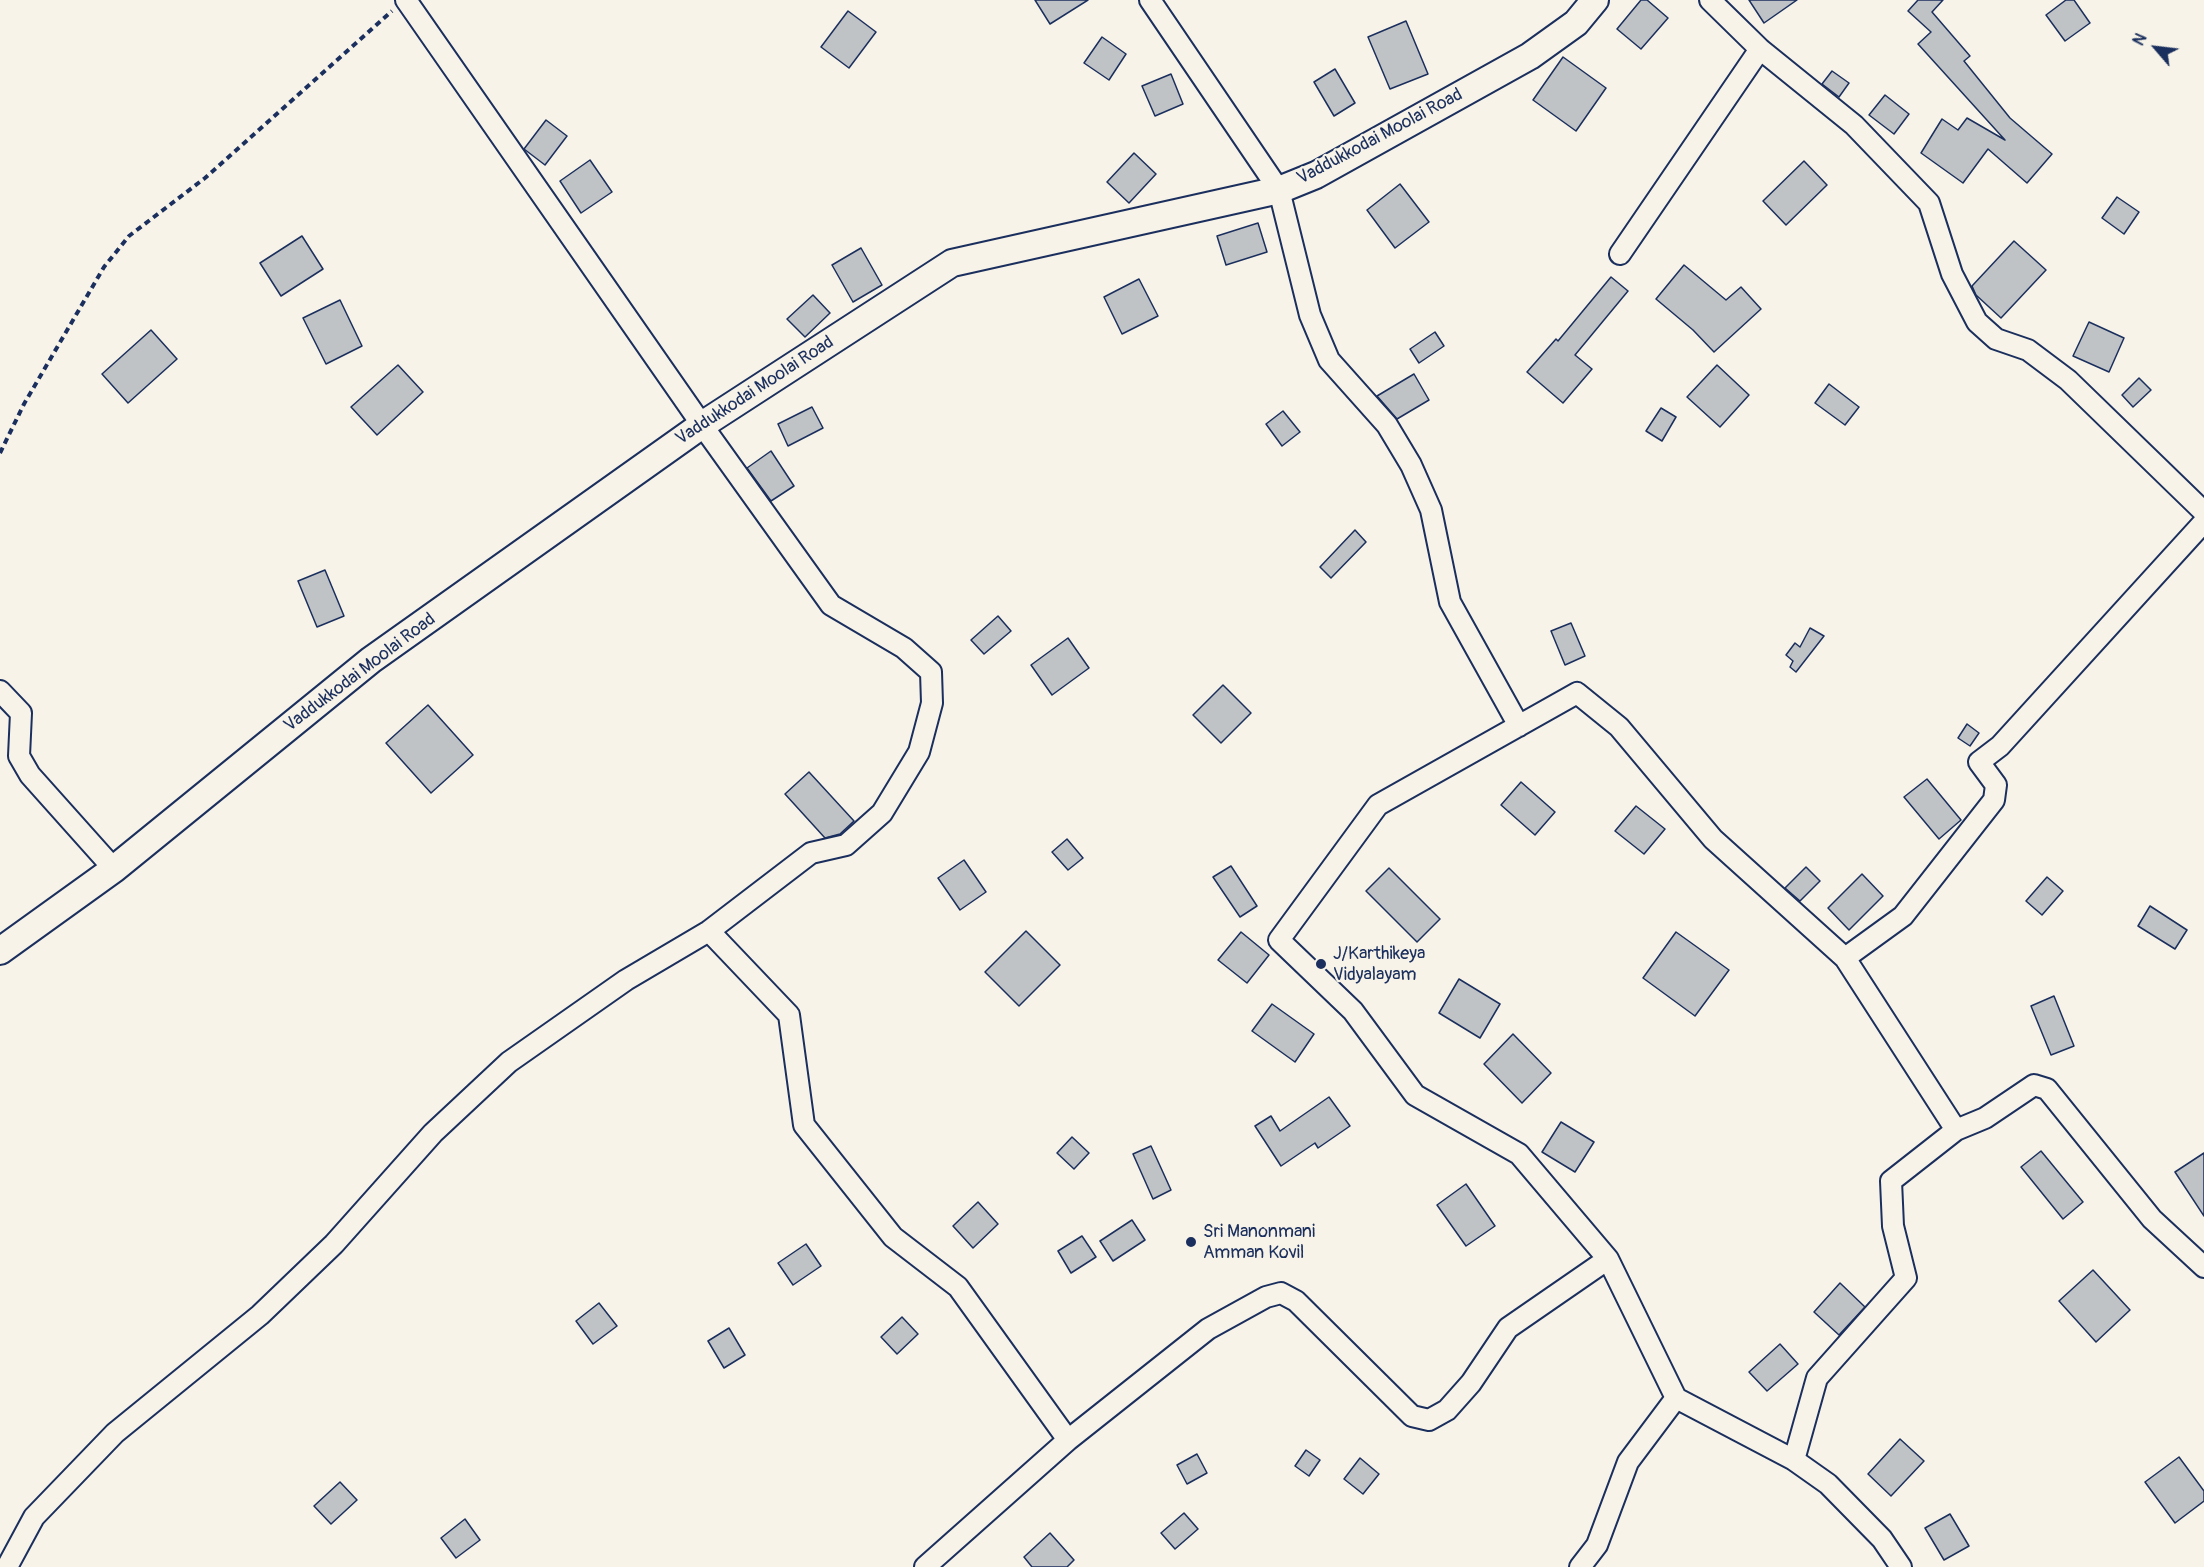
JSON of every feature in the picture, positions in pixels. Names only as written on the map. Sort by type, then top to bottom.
[{"type":"street","points":[[1150,0],[1279,190],[1310,315],[1329,360],[1387,425],[1411,465],[1431,510],[1450,602],[1519,726]]},
{"type":"street","name":"Vaddukkodai Moolai Road","points":[[0,951],[114,869],[371,660],[702,425],[952,263],[1279,190],[1316,175],[1530,56],[1576,23],[1595,0]]},
{"type":"street","points":[[1710,0],[1760,49],[1854,125],[1929,203],[1952,274],[1977,321],[1996,339],[2028,351],[2068,380],[2204,512]]},
{"type":"street","points":[[7,1567],[34,1517],[115,1433],[260,1315],[334,1244],[433,1132],[509,1062],[626,980],[710,931],[811,853],[846,845],[882,813],[919,752],[932,703],[931,672],[904,648],[831,605],[401,4]]},
{"type":"street","points":[[1620,254],[1760,49]]},
{"type":"street","points":[[1845,958],[1903,916],[1994,800],[1996,785],[1979,762],[2000,746],[2204,522]]},
{"type":"street","points":[[0,691],[21,713],[19,756],[30,775],[114,869]]},
{"type":"street","points":[[1901,1567],[1882,1539],[1828,1484],[1794,1460],[1676,1398],[1608,1259],[1519,1154],[1415,1095],[1353,1011],[1279,940],[1378,805],[1577,693],[1619,727],[1713,839],[1845,958],[1956,1130]]},
{"type":"street","points":[[710,931],[789,1016],[804,1125],[893,1237],[958,1287],[1068,1440]]},
{"type":"street","points":[[1794,1460],[1817,1378],[1906,1278],[1893,1226],[1891,1181],[1956,1130],[1985,1118],[2034,1085],[2046,1089],[2152,1219],[2204,1267]]},
{"type":"street","points":[[925,1567],[1068,1440],[1208,1329],[1266,1297],[1281,1293],[1296,1301],[1412,1416],[1429,1420],[1447,1410],[1471,1383],[1508,1328],[1608,1259]]},
{"type":"street","points":[[1580,1567],[1597,1545],[1628,1462],[1676,1398]]},
{"type":"path","points":[[0,453],[24,404],[98,277],[129,236],[205,178],[401,4]]},
{"type":"building","points":[[1035,0],[1088,0],[1050,24]]},
{"type":"building","points":[[1641,0],[1647,0],[1668,18],[1641,49],[1617,29]]},
{"type":"building","points":[[1749,0],[1797,0],[1764,23]]},
{"type":"building","points":[[1918,0],[1943,0],[1932,12],[1970,56],[1964,61],[2010,118],[2052,154],[2027,183],[1988,149],[1963,183],[1921,153],[1942,119],[1958,130],[1967,118],[2005,140],[1918,44],[1931,32],[1908,11]]},
{"type":"building","points":[[2066,0],[2074,0],[2090,23],[2065,41],[2046,15]]},
{"type":"building","points":[[848,11],[876,32],[849,68],[821,47]]},
{"type":"building","points":[[1406,21],[1428,74],[1390,89],[1368,37]]},
{"type":"building","points":[[1102,37],[1126,54],[1109,80],[1084,63]]},
{"type":"building","points":[[1563,57],[1606,88],[1576,131],[1533,100]]},
{"type":"building","points":[[1335,69],[1355,103],[1334,116],[1314,82]]},
{"type":"building","points":[[1832,71],[1849,83],[1839,97],[1822,84]]},
{"type":"building","points":[[1171,74],[1183,104],[1155,116],[1142,86]]},
{"type":"building","points":[[1885,95],[1909,114],[1894,134],[1869,115]]},
{"type":"building","points":[[546,120],[567,136],[545,165],[524,149]]},
{"type":"building","points":[[1134,153],[1156,174],[1129,203],[1107,182]]},
{"type":"building","points":[[590,160],[612,192],[581,213],[560,181]]},
{"type":"building","points":[[1804,161],[1827,185],[1786,225],[1763,201]]},
{"type":"building","points":[[1400,184],[1429,222],[1395,248],[1367,210]]},
{"type":"building","points":[[2117,197],[2139,212],[2124,234],[2102,218]]},
{"type":"building","points":[[1258,223],[1267,252],[1226,265],[1217,236]]},
{"type":"building","points":[[302,236],[323,269],[281,296],[260,263]]},
{"type":"building","points":[[2014,241],[2046,270],[2001,318],[1976,295],[1972,286]]},
{"type":"building","points":[[861,248],[882,285],[853,302],[832,265]]},
{"type":"building","points":[[1684,265],[1726,300],[1741,287],[1761,309],[1714,352],[1693,330],[1656,299]]},
{"type":"building","points":[[1611,277],[1628,291],[1575,355],[1592,369],[1563,403],[1527,372],[1556,339],[1558,341]]},
{"type":"building","points":[[1139,279],[1158,316],[1122,334],[1104,297]]},
{"type":"building","points":[[813,295],[830,313],[805,337],[787,319]]},
{"type":"building","points":[[340,300],[362,346],[326,364],[303,318]]},
{"type":"building","points":[[2089,322],[2124,338],[2109,372],[2073,356]]},
{"type":"building","points":[[151,330],[177,359],[128,403],[102,374]]},
{"type":"building","points":[[1435,332],[1444,346],[1419,363],[1410,349]]},
{"type":"building","points":[[398,365],[423,392],[377,435],[351,407]]},
{"type":"building","points":[[1717,365],[1749,395],[1720,427],[1687,397]]},
{"type":"building","points":[[1414,374],[1429,400],[1397,419],[1377,396]]},
{"type":"building","points":[[2139,378],[2151,390],[2133,407],[2122,395]]},
{"type":"building","points":[[1829,384],[1859,407],[1845,425],[1815,403]]},
{"type":"building","points":[[812,407],[823,428],[788,446],[778,424]]},
{"type":"building","points":[[1661,408],[1676,417],[1662,441],[1646,431]]},
{"type":"building","points":[[1283,411],[1300,432],[1282,446],[1266,424]]},
{"type":"building","points":[[771,451],[794,486],[771,501],[747,468]]},
{"type":"building","points":[[1355,530],[1366,542],[1331,578],[1320,567]]},
{"type":"building","points":[[325,570],[344,616],[317,627],[298,581]]},
{"type":"building","points":[[998,616],[1011,631],[984,654],[971,640]]},
{"type":"building","points":[[1571,623],[1585,656],[1565,665],[1551,631]]},
{"type":"building","points":[[1810,628],[1824,636],[1796,672],[1790,667],[1793,661],[1786,655],[1795,643],[1800,647]]},
{"type":"building","points":[[1068,638],[1089,668],[1052,695],[1031,665]]},
{"type":"building","points":[[1223,685],[1251,713],[1221,743],[1193,715]]},
{"type":"building","points":[[428,705],[473,755],[431,793],[386,743]]},
{"type":"building","points":[[1967,724],[1979,733],[1970,746],[1958,738]]},
{"type":"building","points":[[809,772],[854,821],[840,834],[825,838],[785,794]]},
{"type":"building","points":[[1927,779],[1961,820],[1939,839],[1904,797]]},
{"type":"building","points":[[1521,782],[1555,812],[1535,835],[1501,805]]},
{"type":"building","points":[[1636,806],[1665,829],[1644,854],[1615,831]]},
{"type":"building","points":[[1067,839],[1083,858],[1068,870],[1052,852]]},
{"type":"building","points":[[964,860],[986,892],[960,910],[938,878]]},
{"type":"building","points":[[1231,866],[1257,906],[1240,917],[1213,877]]},
{"type":"building","points":[[1806,867],[1820,881],[1800,901],[1785,888]]},
{"type":"building","points":[[1389,868],[1440,919],[1417,942],[1366,891]]},
{"type":"building","points":[[1862,874],[1883,896],[1849,930],[1828,908]]},
{"type":"building","points":[[2047,877],[2063,891],[2042,915],[2026,901]]},
{"type":"building","points":[[2150,906],[2187,930],[2175,949],[2138,926]]},
{"type":"building","points":[[1026,931],[1060,965],[1019,1006],[985,972]]},
{"type":"building","points":[[1241,932],[1269,955],[1247,983],[1218,960]]},
{"type":"building","points":[[1676,932],[1729,970],[1695,1016],[1643,978]]},
{"type":"building","points":[[1459,979],[1500,1004],[1480,1038],[1439,1013]]},
{"type":"building","points":[[2054,996],[2074,1046],[2051,1055],[2031,1006]]},
{"type":"building","points":[[1272,1004],[1314,1034],[1295,1062],[1252,1031]]},
{"type":"building","points":[[1513,1034],[1551,1073],[1522,1103],[1484,1064]]},
{"type":"building","points":[[1329,1097],[1350,1126],[1318,1148],[1315,1143],[1281,1166],[1255,1126],[1271,1116],[1280,1131]]},
{"type":"building","points":[[1561,1122],[1594,1142],[1575,1172],[1542,1152]]},
{"type":"building","points":[[1072,1137],[1089,1153],[1074,1169],[1057,1153]]},
{"type":"building","points":[[1151,1146],[1171,1190],[1153,1199],[1133,1154]]},
{"type":"building","points":[[2041,1151],[2083,1202],[2063,1219],[2021,1167]]},
{"type":"building","points":[[2204,1153],[2204,1216],[2175,1172]]},
{"type":"building","points":[[1466,1184],[1495,1226],[1466,1246],[1437,1205]]},
{"type":"building","points":[[978,1202],[998,1224],[973,1248],[953,1226]]},
{"type":"building","points":[[1132,1220],[1145,1240],[1113,1261],[1100,1241]]},
{"type":"building","points":[[1082,1236],[1096,1257],[1071,1273],[1058,1251]]},
{"type":"building","points":[[806,1244],[821,1266],[793,1285],[778,1263]]},
{"type":"building","points":[[2093,1270],[2130,1310],[2096,1342],[2059,1301]]},
{"type":"building","points":[[1840,1283],[1865,1307],[1839,1335],[1814,1312]]},
{"type":"building","points":[[599,1303],[617,1326],[593,1344],[576,1321]]},
{"type":"building","points":[[902,1317],[918,1334],[897,1354],[881,1337]]},
{"type":"building","points":[[729,1328],[745,1355],[724,1368],[708,1341]]},
{"type":"building","points":[[1780,1344],[1798,1364],[1767,1391],[1749,1372]]},
{"type":"building","points":[[1900,1439],[1924,1461],[1891,1496],[1868,1474]]},
{"type":"building","points":[[1306,1450],[1320,1460],[1309,1476],[1295,1466]]},
{"type":"building","points":[[1197,1454],[1207,1473],[1187,1484],[1177,1465]]},
{"type":"building","points":[[2179,1457],[2204,1491],[2204,1501],[2175,1523],[2145,1482]]},
{"type":"building","points":[[1360,1458],[1379,1474],[1363,1494],[1344,1479]]},
{"type":"building","points":[[340,1482],[357,1500],[331,1524],[314,1506]]},
{"type":"building","points":[[1184,1513],[1198,1529],[1175,1549],[1161,1533]]},
{"type":"building","points":[[1950,1514],[1969,1546],[1944,1560],[1925,1528]]},
{"type":"building","points":[[465,1519],[480,1540],[456,1558],[441,1538]]},
{"type":"building","points":[[1050,1533],[1074,1560],[1067,1567],[1032,1567],[1024,1557]]},
{"type":"place","name":"J/Karthikeya Vidyalayam","points":[[1321,964]]},
{"type":"place","name":"Sri Manonmani Amman Kovil","points":[[1191,1242]]}]
